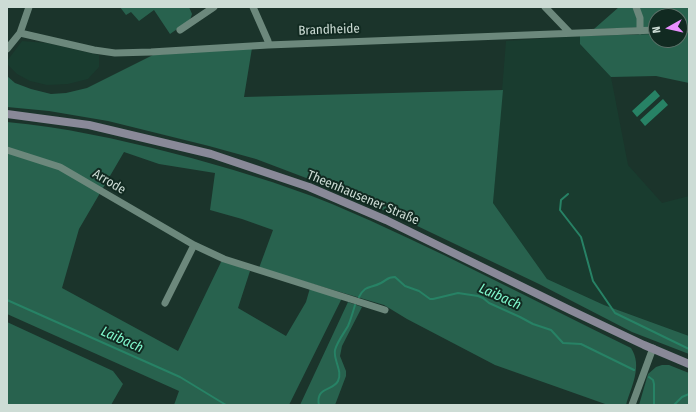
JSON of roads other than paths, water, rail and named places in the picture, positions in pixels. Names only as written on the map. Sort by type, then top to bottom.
[{"type":"main road","name":"Theenhausener Straße","points":[[7,114],[89,125],[211,154],[309,187],[386,220],[570,310],[689,364]]},
{"type":"street","points":[[7,49],[20,33],[29,7]]},
{"type":"street","points":[[180,30],[214,7]]},
{"type":"street","points":[[253,7],[268,44]]},
{"type":"street","points":[[545,7],[570,33]]},
{"type":"street","points":[[636,7],[640,18],[640,30]]},
{"type":"street","name":"Brandheide","points":[[20,33],[94,50],[115,52],[151,52],[268,44],[648,30]]},
{"type":"street","name":"Arrode","points":[[7,150],[60,167],[194,245],[224,259],[385,310]]},
{"type":"street","points":[[165,304],[194,245]]},
{"type":"street","points":[[632,405],[653,348]]},
{"type":"waterway","points":[[568,194],[561,200],[560,210],[581,237],[593,281],[615,313],[689,349]]},
{"type":"waterway","name":"Laibach","points":[[359,297],[366,288],[377,285],[392,277],[395,277],[405,286],[419,291],[430,299],[458,293],[478,296],[489,303],[533,324],[551,330],[563,343],[581,344],[634,370]]},
{"type":"waterway","name":"Laibach","points":[[7,300],[180,377],[226,405]]},
{"type":"waterway","name":"Laibach","points":[[319,405],[318,399],[322,392],[336,384],[338,381],[339,369],[335,358],[335,350],[348,326],[355,305]]},
{"type":"waterway","name":"Laibach","points":[[649,377],[653,380],[654,384],[654,405]]},
{"type":"waterway","name":"Laibach","points":[[674,405],[682,397],[689,394]]}]
